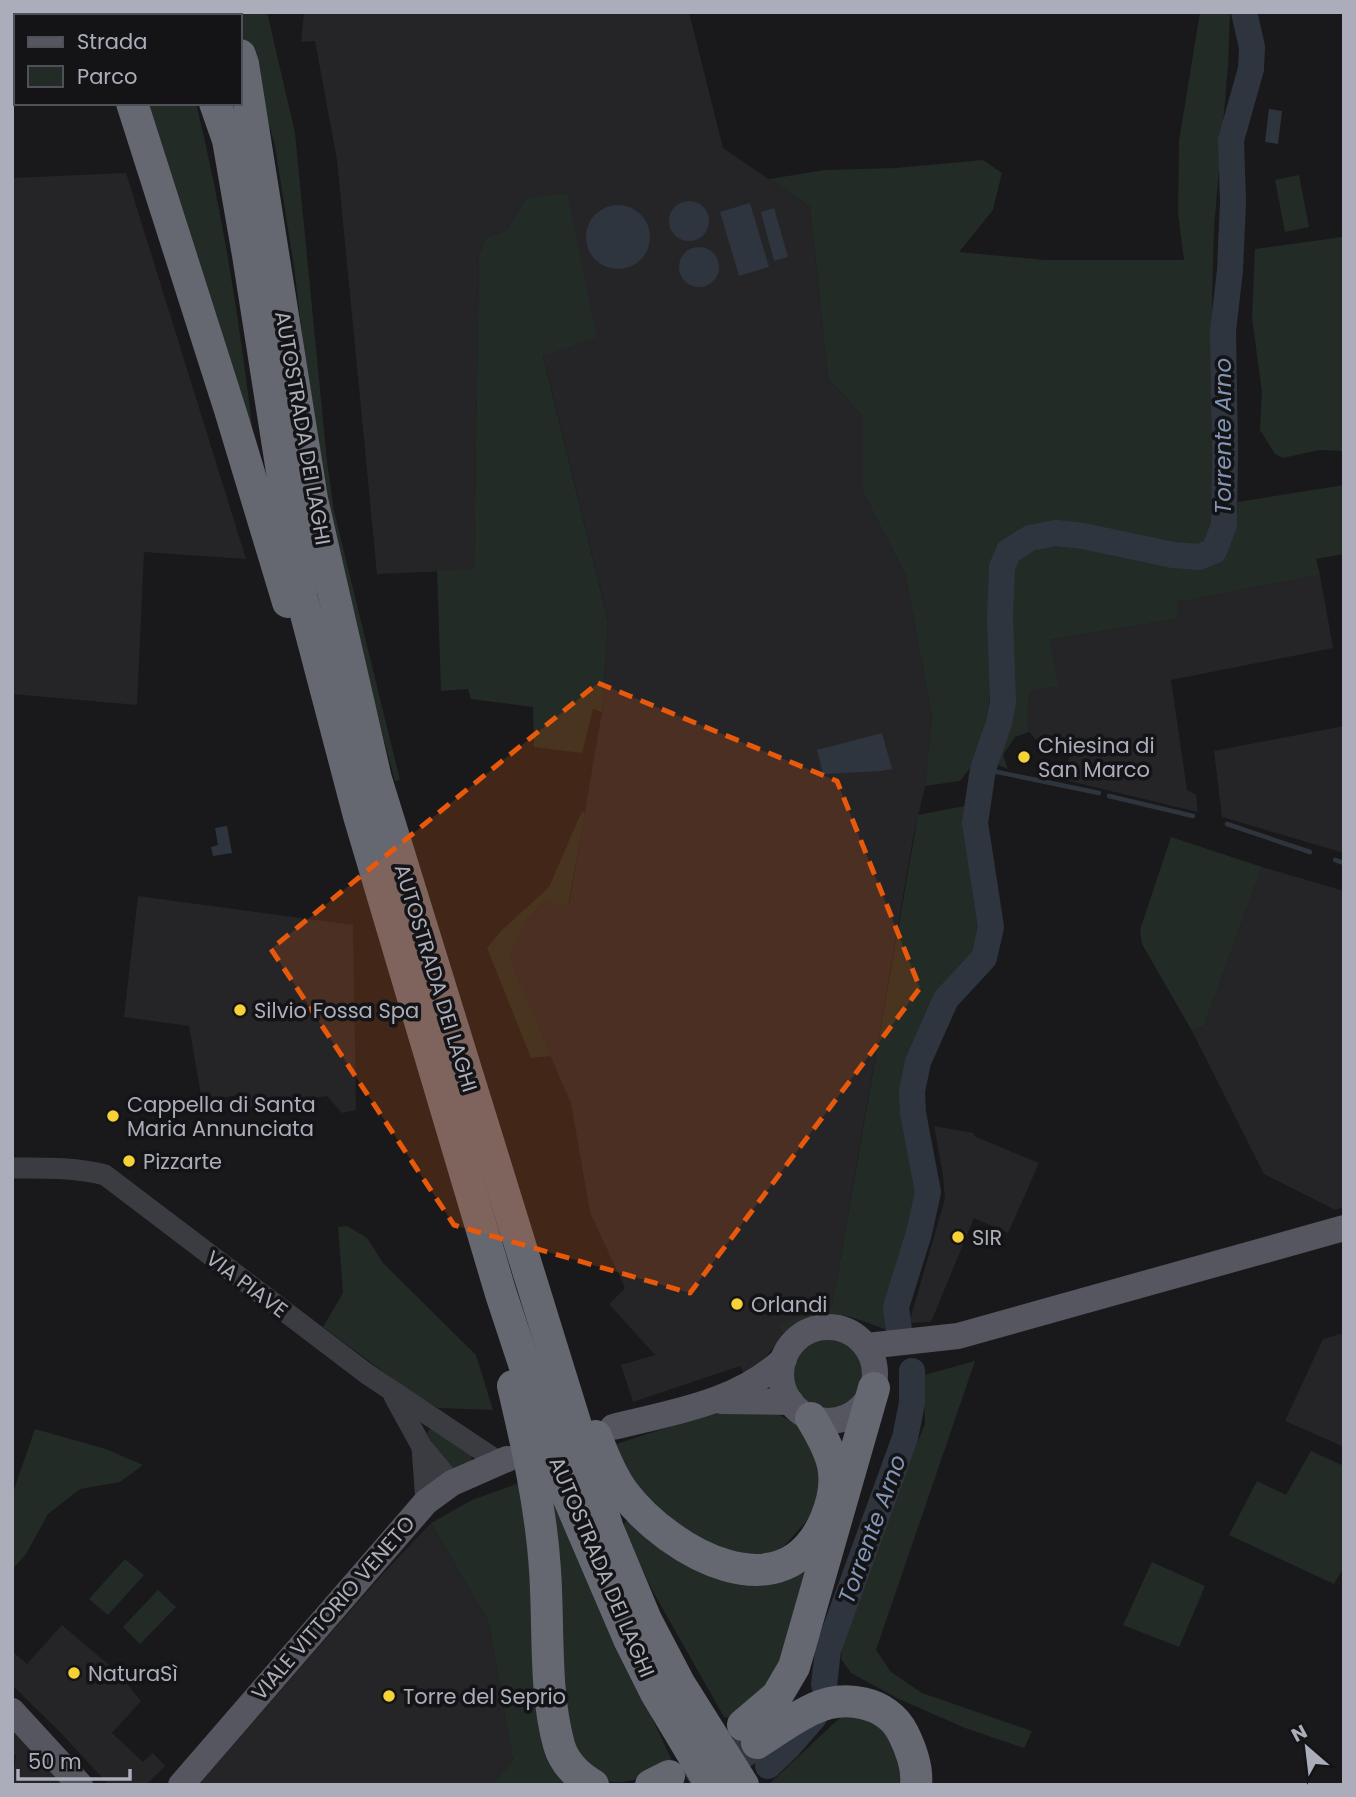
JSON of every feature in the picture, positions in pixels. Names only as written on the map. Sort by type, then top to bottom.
[{"type":"highway","points":[[242,61],[254,131]]},
{"type":"highway","points":[[242,101],[254,131]]},
{"type":"highway","points":[[133,105],[230,410],[268,543],[359,816]]},
{"type":"highway","points":[[216,105],[228,140],[248,254],[302,599],[359,816]]},
{"type":"highway","name":"AUTOSTRADA DEI LAGHI","points":[[254,131],[312,499],[376,779],[608,1529],[646,1620],[679,1683],[743,1785]]},
{"type":"highway","name":"AUTOSTRADA DEI LAGHI","points":[[359,816],[501,1294],[569,1497],[629,1639],[656,1693],[711,1785]]},
{"type":"highway","points":[[447,1015],[481,1094],[580,1393],[602,1452],[623,1492],[643,1514],[673,1540],[691,1551],[741,1569],[769,1569],[795,1559],[813,1542],[822,1528],[836,1479],[829,1450],[801,1410]]},
{"type":"highway","points":[[501,1294],[505,1351],[534,1487],[545,1568],[552,1715],[559,1749],[578,1774],[593,1785]]},
{"type":"highway","points":[[875,1382],[794,1667],[750,1734],[821,1705],[864,1703],[883,1710],[899,1725],[915,1764],[916,1785]]},
{"type":"main road","points":[[713,1401],[801,1410],[822,1421],[844,1419],[863,1407],[875,1382],[892,1363],[909,1353],[952,1337],[1344,1228]]},
{"type":"main road","points":[[801,1410],[783,1386],[782,1367],[796,1340],[816,1328],[849,1331],[867,1346],[874,1360],[875,1382]]},
{"type":"main road","points":[[867,1346],[952,1337]]},
{"type":"main road","points":[[613,1427],[713,1401],[755,1382],[784,1359]]},
{"type":"main road","name":"VIALE VITTORIO VENETO","points":[[181,1785],[426,1502],[452,1483],[503,1461]]},
{"type":"main road","points":[[12,1711],[80,1785]]},
{"type":"street","name":"VIA PIAVE","points":[[12,1168],[54,1168],[105,1175],[391,1391],[503,1461]]},
{"type":"street","name":"VIA PIAVE","points":[[391,1391],[422,1447],[452,1483]]},
{"type":"street","name":"VIA PIAVE","points":[[422,1447],[426,1502]]},
{"type":"highlighted area","points":[[598,683],[837,781],[920,988],[690,1293],[454,1225],[271,949]]},
{"type":"shaded area","points":[[304,12],[689,12],[723,148],[810,207],[828,378],[863,417],[863,492],[905,574],[932,716],[925,786],[914,833],[832,1306],[780,1324],[783,1334],[759,1366],[745,1375],[740,1366],[633,1402],[621,1365],[655,1355],[609,1304],[625,1288],[590,1212],[571,1103],[508,958],[523,925],[544,901],[569,905],[602,712],[608,620],[543,355],[567,193],[527,199],[507,230],[486,238],[479,255],[474,570],[377,574],[337,160],[315,41],[301,42]]},
{"type":"shaded area","points":[[1269,109],[1282,111],[1278,144],[1265,142]]},
{"type":"shaded area","points":[[126,173],[246,559],[144,552],[137,705],[12,694],[12,178]]},
{"type":"shaded area","points":[[689,201],[697,202],[703,207],[708,213],[708,229],[703,235],[697,240],[689,241],[681,240],[675,235],[670,229],[669,221],[670,213],[675,207],[681,202]]},
{"type":"shaded area","points":[[750,203],[769,267],[739,276],[720,212]]},
{"type":"shaded area","points":[[618,205],[636,211],[644,219],[650,237],[644,255],[636,263],[618,269],[600,263],[592,255],[586,237],[592,219],[600,211]]},
{"type":"shaded area","points":[[774,208],[788,257],[774,261],[761,212]]},
{"type":"shaded area","points":[[699,247],[707,248],[713,253],[718,259],[718,275],[713,281],[707,286],[699,287],[691,286],[685,281],[680,275],[679,267],[680,259],[685,253],[691,248]]},
{"type":"shaded area","points":[[1320,575],[1333,648],[1171,680],[1187,790],[1196,795],[1198,812],[1065,780],[1070,752],[1038,742],[1029,732],[1027,718],[1030,689],[1058,687],[1050,640],[1178,619],[1176,602]]},
{"type":"shaded area","points":[[1344,726],[1344,853],[1222,817],[1214,751]]},
{"type":"shaded area","points":[[882,733],[892,769],[823,774],[817,750]]},
{"type":"shaded area","points":[[227,826],[232,853],[213,856],[211,847],[218,845],[215,828]]},
{"type":"shaded area","points":[[1262,867],[1344,891],[1344,1207],[1335,1210],[1264,1174],[1192,1031],[1204,1026]]},
{"type":"shaded area","name":"Silvio Fossa Spa","points":[[138,896],[353,925],[356,1110],[342,1113],[327,1096],[242,1109],[239,1095],[202,1101],[189,1026],[124,1017]]},
{"type":"shaded area","points":[[934,1126],[974,1133],[974,1136],[1039,1163],[1008,1233],[974,1218],[931,1322],[909,1323],[945,1199]]},
{"type":"shaded area","points":[[1344,1333],[1344,1447],[1285,1421],[1323,1339]]},
{"type":"shaded area","name":"Torre del Seprio","points":[[431,1523],[489,1623],[513,1761],[490,1785],[198,1785],[379,1578]]},
{"type":"shaded area","points":[[62,1625],[117,1672],[141,1701],[112,1733],[143,1762],[153,1753],[165,1766],[146,1785],[109,1785],[12,1685],[12,1651],[27,1664]]},
{"type":"shaded area","points":[[12,1730],[62,1785],[12,1785],[16,1755],[12,1754]]},
{"type":"green space","points":[[233,12],[267,12],[295,133],[334,511],[400,780],[395,781],[352,620],[316,449],[294,267],[275,146],[242,34],[242,14]]},
{"type":"green space","points":[[1200,12],[1230,12],[1214,228],[1212,302],[1220,505],[1213,536],[1198,547],[1134,543],[1106,531],[1035,530],[1011,539],[997,553],[992,680],[986,729],[976,760],[960,781],[925,786],[932,716],[905,574],[863,492],[863,417],[828,378],[810,207],[769,179],[825,170],[896,168],[983,160],[1002,173],[993,210],[959,252],[1046,260],[1184,260],[1178,213],[1179,141]]},
{"type":"green space","points":[[147,105],[196,105],[217,196],[233,291],[258,480]]},
{"type":"green space","points":[[1299,175],[1309,227],[1285,232],[1275,180]]},
{"type":"green space","points":[[567,193],[597,337],[543,356],[608,621],[602,712],[593,709],[582,753],[534,747],[533,707],[471,699],[468,689],[441,691],[437,571],[474,569],[479,255],[486,238],[507,230],[527,198]]},
{"type":"green space","points":[[1342,237],[1344,451],[1320,450],[1283,458],[1275,454],[1260,430],[1262,392],[1252,318],[1255,249]]},
{"type":"green space","points":[[1344,485],[1344,554],[1316,559],[1320,575],[1177,602],[1178,619],[1050,640],[1059,687],[1030,690],[1027,718],[1029,732],[1015,737],[1003,755],[1008,769],[998,765],[1010,682],[1009,579],[1016,561],[1030,549],[1057,541],[1086,544],[1112,555],[1197,563],[1220,554],[1237,517],[1238,502]]},
{"type":"green space","points":[[970,805],[972,847],[985,902],[986,923],[980,952],[948,991],[920,1035],[914,1055],[908,1083],[909,1120],[916,1182],[922,1193],[912,1232],[900,1251],[887,1330],[834,1314],[810,1318],[783,1334],[779,1324],[832,1306],[918,815]]},
{"type":"green space","points":[[582,811],[585,813],[568,906],[544,901],[523,925],[509,958],[551,1056],[531,1058],[487,948],[501,931],[549,887]]},
{"type":"green space","points":[[1171,837],[1262,867],[1204,1026],[1192,1031],[1142,944],[1140,930]]},
{"type":"green space","points":[[347,1226],[367,1238],[383,1263],[476,1355],[493,1410],[438,1408],[408,1390],[323,1327],[343,1293],[338,1227]]},
{"type":"green space","points":[[835,1340],[848,1346],[857,1355],[861,1361],[861,1389],[853,1400],[842,1408],[821,1410],[803,1400],[795,1389],[793,1368],[803,1350],[814,1342]]},
{"type":"green space","points":[[975,1361],[876,1650],[891,1672],[922,1693],[1032,1731],[1024,1748],[965,1728],[899,1699],[851,1673],[841,1659],[843,1638],[859,1584],[925,1424],[924,1375]]},
{"type":"green space","points":[[722,1410],[770,1411],[800,1425],[819,1460],[821,1490],[812,1515],[784,1546],[762,1558],[739,1560],[647,1509],[613,1445]]},
{"type":"green space","points":[[433,1425],[471,1452],[472,1462],[455,1471],[444,1466],[427,1433]]},
{"type":"green space","points":[[35,1429],[106,1449],[143,1465],[120,1482],[80,1489],[48,1514],[26,1554],[12,1570],[12,1495]]},
{"type":"green space","points":[[1311,1451],[1344,1466],[1344,1567],[1334,1584],[1229,1535],[1257,1481],[1286,1495]]},
{"type":"green space","points":[[542,1480],[673,1763],[637,1779],[614,1782],[593,1774],[581,1760],[567,1733]]},
{"type":"green space","points":[[519,1483],[579,1785],[490,1785],[513,1761],[489,1623],[431,1523],[472,1500]]},
{"type":"green space","points":[[631,1517],[666,1550],[817,1559],[778,1675],[733,1719],[724,1717],[651,1588],[622,1525]]},
{"type":"green space","points":[[125,1559],[144,1575],[108,1615],[89,1599]]},
{"type":"green space","points":[[1152,1562],[1205,1586],[1179,1647],[1123,1625]]},
{"type":"green space","points":[[158,1590],[176,1607],[140,1644],[123,1627]]},
{"type":"green space","points":[[844,1714],[872,1715],[901,1750],[901,1785],[768,1785]]},
{"type":"waterway","name":"Torrente Arno","points":[[899,1330],[896,1307],[919,1233],[928,1192],[913,1113],[912,1091],[918,1062],[946,999],[984,958],[991,927],[975,823],[983,769],[999,723],[1003,702],[1000,617],[1002,567],[1009,551],[1030,538],[1056,533],[1173,555],[1199,557],[1214,551],[1224,525],[1223,331],[1230,270],[1233,202],[1231,140],[1251,69],[1252,47],[1244,12]]},
{"type":"waterway","points":[[983,769],[1099,793]]},
{"type":"waterway","points":[[1109,796],[1193,816]]},
{"type":"waterway","points":[[1227,824],[1310,852]]},
{"type":"waterway","points":[[1335,860],[1344,863]]},
{"type":"waterway","name":"Torrente Arno","points":[[824,1685],[828,1650],[905,1438],[912,1403],[912,1371]]},
{"type":"waterway","name":"Torrente Arno","points":[[768,1766],[815,1716]]},
{"type":"tunnel","points":[[691,1785],[757,1743]]},
{"type":"place","name":"Chiesina di San Marco","points":[[1024,757]]},
{"type":"place","name":"Silvio Fossa Spa","points":[[240,1010]]},
{"type":"place","name":"Cappella di Santa Maria Annunciata","points":[[113,1116]]},
{"type":"place","name":"Pizzarte","points":[[129,1161]]},
{"type":"place","name":"SIR","points":[[958,1237]]},
{"type":"place","name":"Orlandi","points":[[737,1304]]},
{"type":"place","name":"NaturaSì","points":[[74,1673]]},
{"type":"place","name":"Torre del Seprio","points":[[389,1696]]}]
